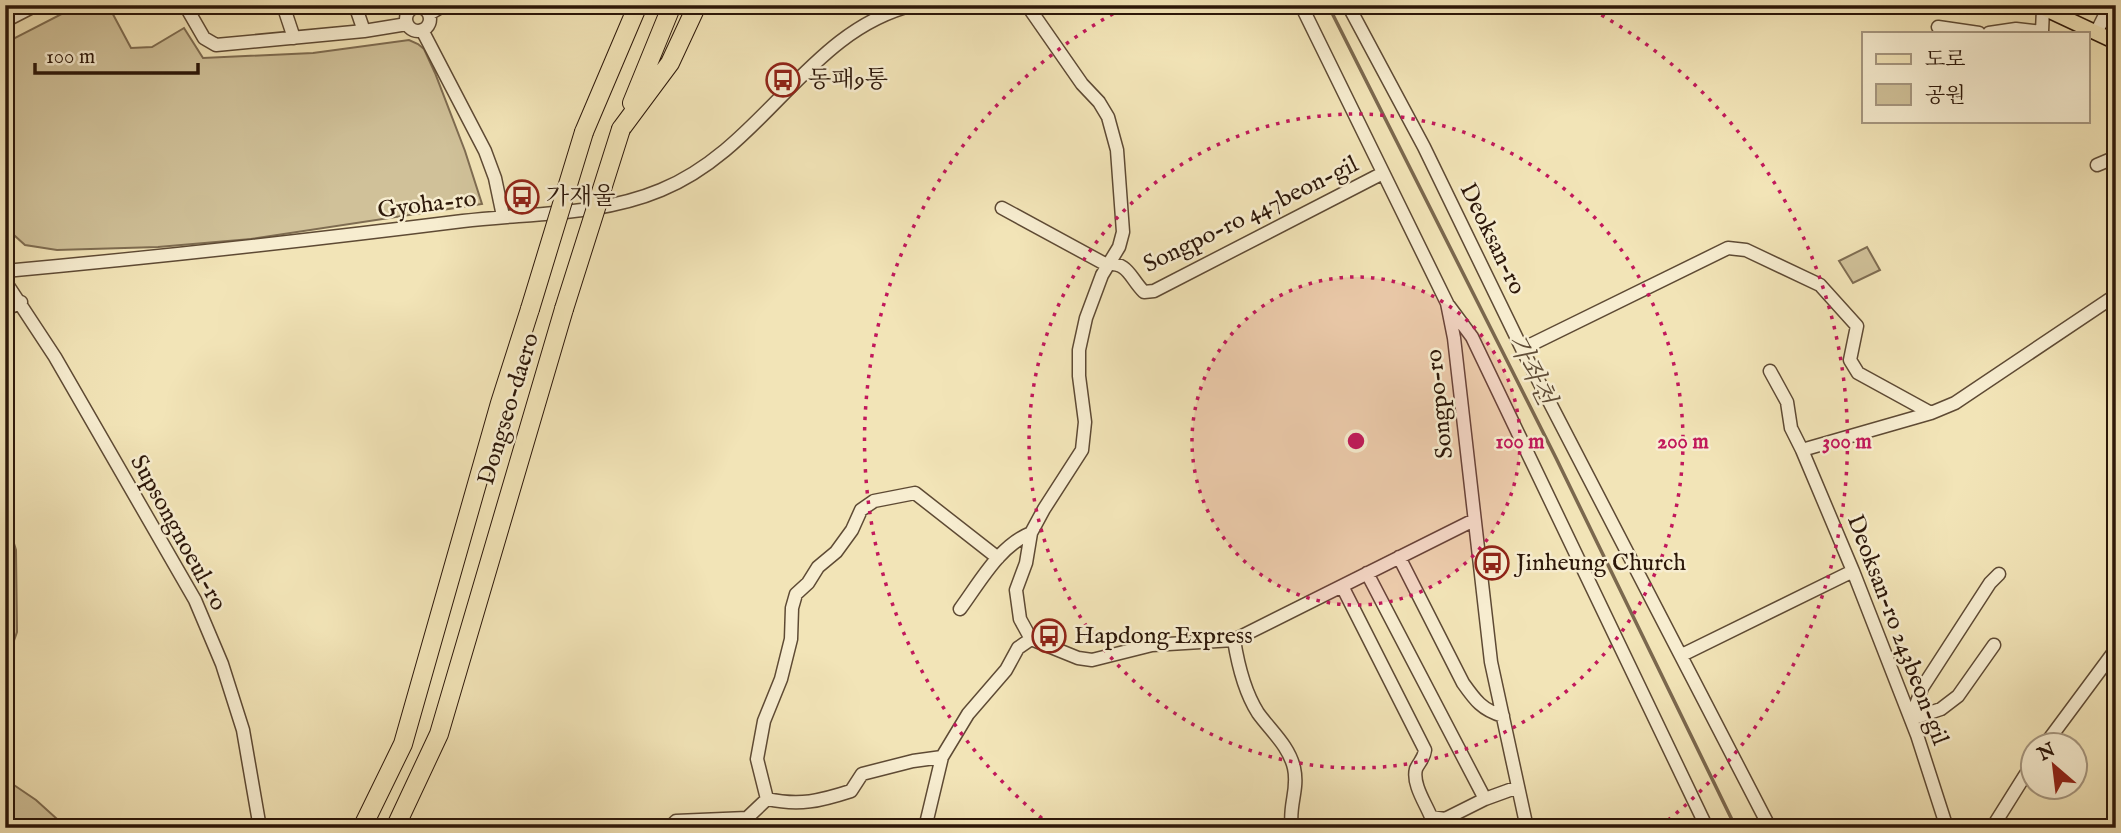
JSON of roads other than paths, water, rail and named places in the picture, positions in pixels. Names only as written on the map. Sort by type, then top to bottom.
[{"type":"highway","name":"Dongseo-daero","points":[[362,827],[403,744],[499,403],[584,132],[638,5]]},
{"type":"highway","name":"Dongseo-daero","points":[[394,828],[439,734],[564,309],[621,129],[672,5]]},
{"type":"highway","points":[[621,129],[670,63],[697,5]]},
{"type":"main road","points":[[2040,7],[2116,42]]},
{"type":"street","points":[[5,21],[36,5]]},
{"type":"street","points":[[185,5],[204,38],[216,45],[364,32],[407,24]]},
{"type":"street","points":[[283,5],[294,38]]},
{"type":"street","points":[[355,5],[364,32]]},
{"type":"street","points":[[429,14],[444,5]]},
{"type":"street","name":"Gyoha-ro","points":[[5,271],[185,255],[503,216],[606,208],[638,199],[688,177],[717,159],[826,52],[847,35],[877,18],[914,5]]},
{"type":"street","name":"Songpo-ro 447beon-gil","points":[[1027,5],[1082,83],[1099,102],[1111,126],[1117,150],[1123,232],[1119,247],[1086,318],[1079,350],[1079,376],[1085,422],[1082,450],[1031,533],[1026,563],[1016,590],[1020,619],[1031,639]]},
{"type":"street","name":"Songpo-ro","points":[[1301,5],[1447,303],[1454,338],[1491,662],[1527,828]]},
{"type":"street","name":"Deoksan-ro","points":[[1348,5],[1424,147],[1522,349],[1770,828]]},
{"type":"street","points":[[2095,33],[2106,13],[2115,5]]},
{"type":"street","points":[[412,7],[423,8],[429,14],[429,22],[422,30],[414,30],[407,24],[407,15],[412,7]]},
{"type":"street","points":[[2040,7],[2042,32]]},
{"type":"street","points":[[1938,27],[1972,32]]},
{"type":"street","points":[[1996,32],[2015,29],[2035,32]]},
{"type":"street","points":[[422,30],[485,151],[495,178],[503,216]]},
{"type":"street","points":[[2097,164],[2116,158]]},
{"type":"street","name":"Songpo-ro 447beon-gil","points":[[1002,208],[1105,264],[1117,263],[1128,270],[1144,292],[1154,291],[1383,173]]},
{"type":"street","points":[[1522,349],[1728,248],[1746,250],[1820,285],[1857,326],[1850,360],[1858,373],[1931,413]]},
{"type":"street","name":"Supsongnoeul-ro","points":[[5,281],[21,302],[195,600],[222,664],[243,730],[260,828]]},
{"type":"street","points":[[1802,450],[1931,413],[1955,403],[2116,295]]},
{"type":"street","points":[[5,310],[21,302]]},
{"type":"street","points":[[1447,303],[1472,337],[1707,828]]},
{"type":"street","name":"Deoksan-ro 243beon-gil","points":[[1770,371],[1787,402],[1791,428],[1853,571],[1911,719],[1947,828]]},
{"type":"street","points":[[767,799],[757,759],[764,721],[781,679],[791,639],[792,608],[796,594],[808,583],[818,567],[836,552],[852,530],[861,510],[874,501],[915,493],[998,558]]},
{"type":"street","points":[[925,828],[942,757],[968,714],[1006,670],[1018,648],[1031,639],[1078,659],[1092,660],[1152,646],[1234,640],[1474,520]]},
{"type":"street","name":"Songpo-ro 447beon-gil","points":[[960,609],[998,558],[1022,537],[1031,533]]},
{"type":"street","points":[[1399,557],[1463,683],[1476,703],[1488,712],[1503,716]]},
{"type":"street","points":[[1682,656],[1853,571]]},
{"type":"street","points":[[1367,573],[1485,799]]},
{"type":"street","points":[[1911,719],[1922,688],[1990,583],[1999,574]]},
{"type":"street","points":[[1342,586],[1425,750],[1424,760],[1416,768],[1415,780],[1431,817],[1445,819],[1485,799],[1518,787]]},
{"type":"street","points":[[1234,640],[1239,671],[1252,701],[1283,744],[1294,767],[1296,789],[1289,813],[1292,828]]},
{"type":"street","points":[[1911,719],[1941,709],[1958,696],[1994,645]]},
{"type":"street","points":[[2054,732],[2113,653]]},
{"type":"street","points":[[767,799],[789,803],[818,801],[851,791],[862,774],[942,757]]},
{"type":"street","points":[[1992,828],[2020,783]]},
{"type":"street","points":[[669,828],[676,821],[747,818],[767,799]]},
{"type":"waterway","name":"가좌천","points":[[1328,5],[1556,458],[1736,828]]},
{"type":"place","name":"동패9통","points":[[783,80]]},
{"type":"place","name":"가재울","points":[[522,197]]},
{"type":"place","name":"Jinheung Church","points":[[1492,563]]},
{"type":"place","name":"Hapdong Express","points":[[1049,636]]}]
